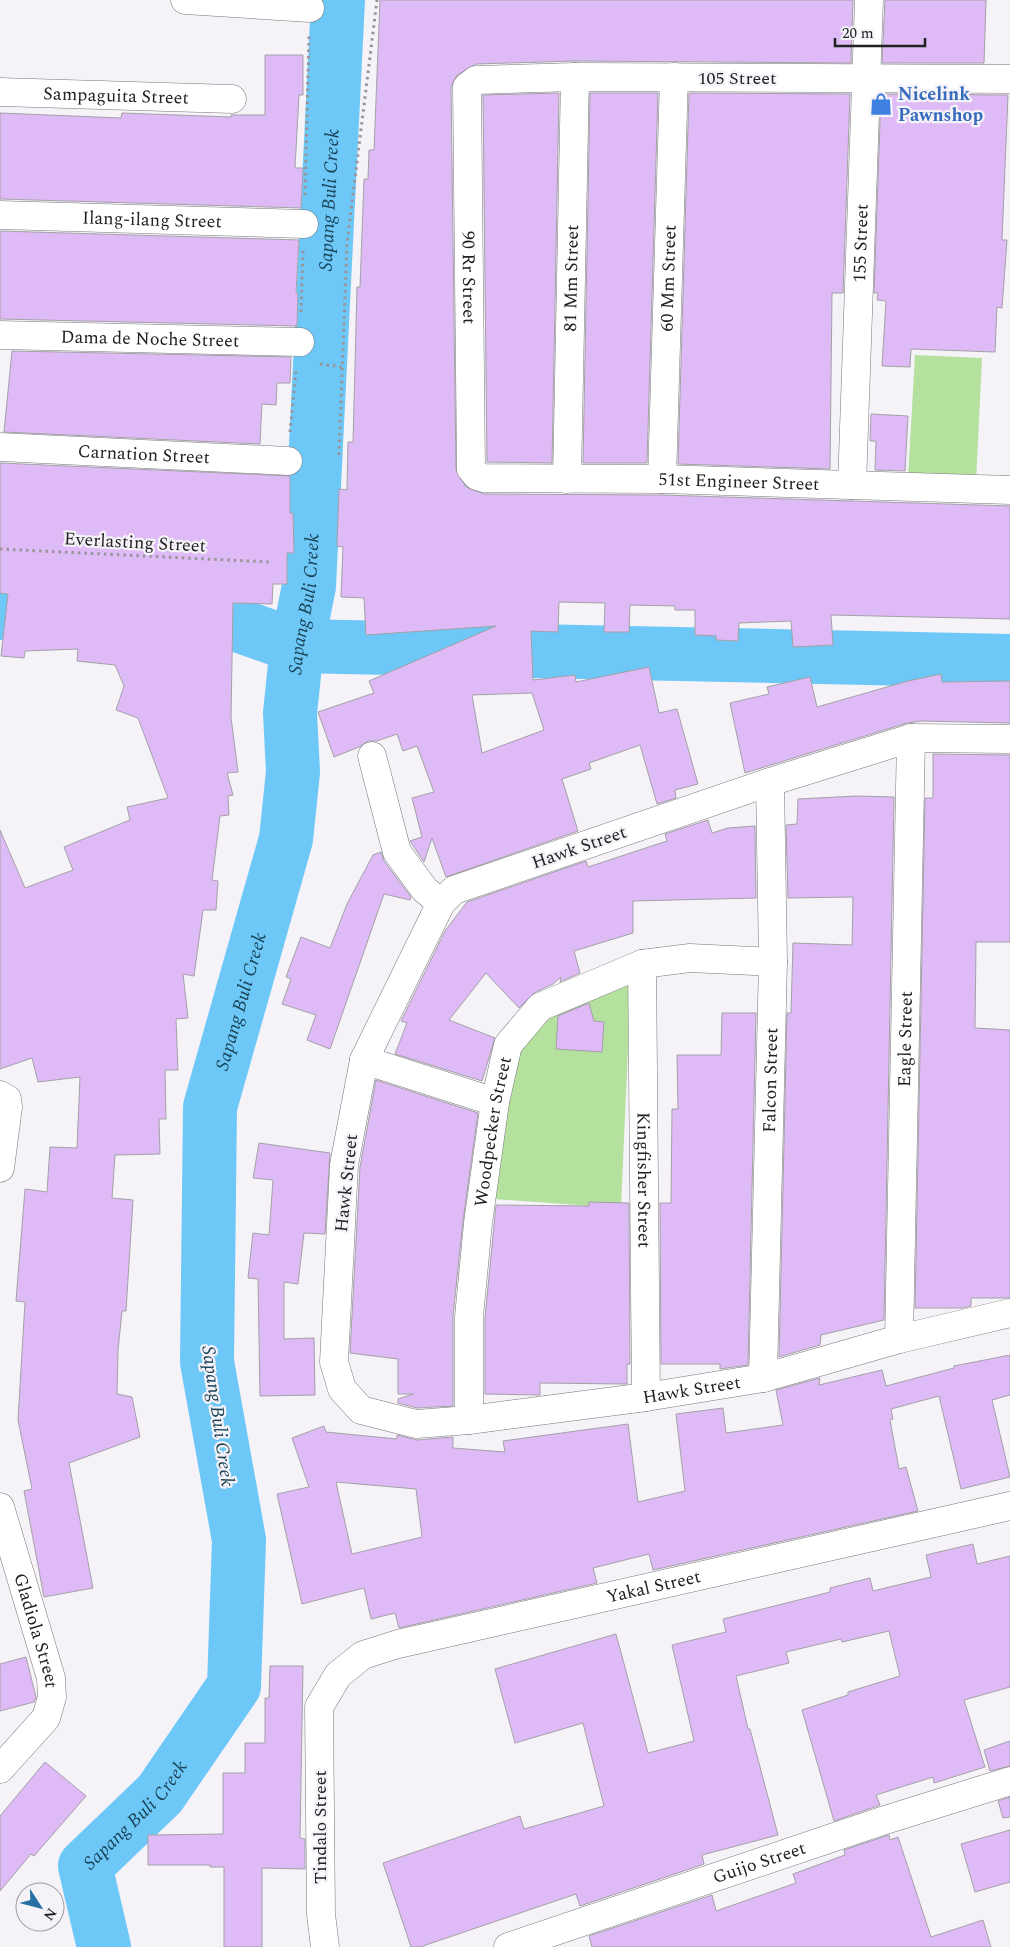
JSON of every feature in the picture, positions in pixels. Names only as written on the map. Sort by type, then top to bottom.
[{"type":"street","points":[[185,0],[310,8]]},
{"type":"street","name":"155 Street","points":[[852,485],[869,0]]},
{"type":"street","name":"105 Street","points":[[467,87],[476,80],[575,77],[1010,80]]},
{"type":"street","name":"81 Mm Street","points":[[567,479],[575,77]]},
{"type":"street","name":"60 Mm Street","points":[[662,479],[674,77]]},
{"type":"street","name":"90 Rr Street","points":[[467,87],[471,469]]},
{"type":"street","name":"Sampaguita Street","points":[[0,92],[232,99]]},
{"type":"street","name":"Ilang-ilang Street","points":[[0,215],[304,224]]},
{"type":"street","name":"Dama de Noche Street","points":[[0,335],[306,352]]},
{"type":"street","name":"Carnation Street","points":[[0,448],[288,462]]},
{"type":"street","name":"51st Engineer Street","points":[[471,469],[477,476],[484,478],[662,479],[1010,489]]},
{"type":"street","name":"Hawk Street","points":[[1010,739],[911,738],[770,782],[454,890],[441,903],[364,1060],[344,1165],[334,1362],[342,1389],[361,1410],[416,1424],[469,1420],[646,1397],[763,1378],[899,1339],[1010,1313]]},
{"type":"street","name":"Eagle Street","points":[[899,1339],[911,738]]},
{"type":"street","points":[[372,756],[397,852],[425,890],[441,903]]},
{"type":"street","name":"Falcon Street","points":[[763,1378],[773,962],[770,782]]},
{"type":"street","name":"Woodpecker Street","points":[[469,1420],[468,1317],[478,1223],[495,1102],[508,1046],[540,1007],[642,964],[690,958],[773,962]]},
{"type":"street","name":"Kingfisher Street","points":[[642,964],[646,1397]]},
{"type":"street","points":[[364,1060],[495,1102]]},
{"type":"street","points":[[0,1095],[7,1099],[8,1107],[0,1168]]},
{"type":"street","name":"Yakal Street","points":[[319,1707],[338,1675],[363,1655],[398,1644],[1010,1506]]},
{"type":"street","name":"Gladiola Street","points":[[0,1507],[51,1678],[52,1697],[46,1718],[0,1769]]},
{"type":"street","name":"Tindalo Street","points":[[319,1707],[320,1914],[325,1947]]},
{"type":"street","name":"Guijo Street","points":[[508,1947],[882,1821],[1010,1781]]},
{"type":"path","points":[[339,455],[340,367],[347,243],[378,0]]},
{"type":"path","points":[[306,352],[340,367]]},
{"type":"path","name":"Everlasting Street","points":[[0,549],[268,562]]},
{"type":"green space","points":[[915,355],[982,358],[976,482],[908,479]]},
{"type":"green space","points":[[631,979],[621,1208],[494,1199],[517,1050],[549,1015]]},
{"type":"building","points":[[380,0],[853,0],[851,63],[575,61],[476,64],[457,75],[451,87],[456,470],[466,487],[484,494],[662,495],[1010,506],[1010,619],[831,615],[833,645],[793,647],[791,621],[739,623],[738,641],[716,640],[716,636],[695,635],[695,610],[675,610],[675,606],[630,605],[629,632],[604,632],[605,603],[559,602],[558,632],[531,631],[533,680],[575,675],[576,682],[649,667],[659,713],[677,709],[698,784],[675,790],[676,798],[657,804],[640,745],[589,763],[591,769],[562,779],[578,831],[446,877],[432,838],[424,862],[410,841],[422,837],[412,798],[434,792],[417,746],[403,751],[397,734],[377,741],[368,741],[359,747],[334,757],[318,712],[374,693],[369,681],[496,626],[366,635],[364,598],[341,597],[343,547],[337,546],[339,489],[347,490],[348,442],[353,442],[357,287],[360,287],[364,179],[368,179],[369,150],[374,150]],"holes":[[[532,693],[544,730],[482,753],[472,695]]]},
{"type":"building","points":[[885,0],[986,0],[984,63],[882,63]]},
{"type":"building","points":[[265,55],[303,55],[303,95],[299,95],[295,168],[303,168],[301,208],[0,199],[0,113],[121,118],[122,113],[231,117],[231,115],[265,115]]},
{"type":"building","points":[[559,93],[552,463],[487,462],[483,95]]},
{"type":"building","points":[[590,93],[658,93],[647,463],[583,463]]},
{"type":"building","points":[[689,93],[850,94],[843,293],[832,293],[830,469],[678,464]]},
{"type":"building","points":[[881,94],[1008,95],[1002,240],[1007,240],[1002,308],[997,307],[995,352],[911,349],[910,367],[882,366],[886,301],[877,300],[878,293],[874,293]]},
{"type":"building","points":[[0,231],[299,240],[296,293],[298,293],[297,326],[0,319]]},
{"type":"building","points":[[12,351],[291,357],[290,383],[277,383],[276,405],[262,404],[260,444],[4,432]]},
{"type":"building","points":[[871,414],[908,416],[905,471],[875,470],[876,441],[870,441]]},
{"type":"building","points":[[0,463],[290,476],[290,513],[293,513],[294,553],[287,553],[287,584],[273,584],[272,604],[233,603],[231,717],[238,772],[227,773],[233,795],[228,796],[229,815],[220,816],[212,880],[218,881],[216,910],[203,910],[194,976],[183,974],[188,1018],[176,1019],[178,1070],[165,1070],[166,1119],[159,1119],[160,1154],[115,1155],[112,1198],[133,1200],[126,1311],[122,1311],[118,1350],[117,1394],[132,1397],[140,1437],[69,1463],[93,1588],[44,1597],[24,1491],[32,1489],[18,1420],[25,1302],[16,1301],[25,1189],[47,1192],[50,1147],[77,1148],[80,1077],[38,1082],[32,1058],[0,1069],[0,830],[25,888],[73,870],[64,847],[130,820],[127,807],[168,798],[138,718],[116,710],[124,686],[115,665],[77,661],[78,649],[25,651],[24,658],[1,656],[8,594],[0,593]]},
{"type":"building","points":[[941,674],[942,682],[1010,681],[1010,723],[921,721],[907,723],[745,773],[730,703],[769,694],[767,687],[810,677],[817,707],[908,681]]},
{"type":"building","points":[[933,754],[1010,755],[1010,942],[976,942],[975,1028],[1010,1030],[1010,1298],[971,1298],[971,1306],[963,1308],[915,1308],[925,798],[933,798]]},
{"type":"building","points":[[856,796],[894,797],[884,1320],[821,1335],[820,1345],[779,1357],[787,1013],[791,1013],[793,943],[852,945],[853,897],[788,898],[786,825],[797,824],[798,799]]},
{"type":"building","points":[[708,820],[712,833],[728,828],[755,826],[756,898],[633,901],[633,933],[574,951],[580,973],[560,982],[561,977],[553,984],[534,993],[519,1008],[486,973],[449,1020],[495,1038],[482,1081],[395,1054],[407,1023],[401,1021],[445,931],[467,902],[586,861],[588,867],[667,841],[665,834]]},
{"type":"building","points":[[381,852],[384,861],[411,897],[410,900],[384,894],[330,1049],[307,1040],[316,1015],[282,1004],[291,979],[286,977],[301,937],[330,948],[347,904],[373,855]]},
{"type":"building","points":[[589,1003],[594,1021],[604,1022],[602,1052],[556,1049],[558,1016]]},
{"type":"building","points":[[722,1013],[756,1013],[748,1365],[720,1369],[720,1364],[661,1364],[660,1203],[671,1203],[672,1109],[678,1109],[677,1055],[721,1055]]},
{"type":"building","points":[[376,1080],[478,1113],[463,1221],[453,1316],[453,1406],[417,1408],[398,1403],[398,1399],[413,1394],[398,1394],[398,1359],[350,1353],[360,1167]]},
{"type":"building","points":[[259,1143],[330,1153],[325,1234],[304,1233],[298,1284],[284,1282],[284,1339],[314,1338],[315,1395],[260,1396],[258,1279],[248,1278],[253,1233],[269,1235],[273,1180],[253,1178]]},
{"type":"building","points":[[589,1202],[629,1203],[630,1364],[627,1364],[627,1384],[540,1383],[540,1395],[485,1394],[485,1318],[496,1205],[589,1206]]},
{"type":"building","points":[[1010,1355],[1010,1395],[992,1400],[1010,1477],[961,1489],[939,1396],[891,1409],[893,1419],[890,1420],[899,1469],[906,1467],[918,1511],[653,1570],[649,1554],[593,1568],[597,1583],[399,1628],[395,1613],[371,1619],[364,1588],[302,1604],[277,1494],[309,1487],[292,1438],[324,1426],[326,1432],[397,1439],[397,1435],[417,1440],[453,1437],[453,1448],[505,1452],[503,1441],[628,1424],[638,1502],[685,1491],[676,1414],[723,1408],[726,1433],[783,1425],[776,1390],[820,1378],[819,1385],[882,1370],[886,1386],[954,1368],[954,1366]],"holes":[[[336,1482],[416,1489],[422,1537],[352,1554]]]},
{"type":"building","points":[[973,1544],[977,1564],[1010,1556],[1010,1687],[964,1700],[985,1767],[934,1783],[933,1777],[876,1795],[880,1805],[834,1821],[802,1710],[848,1695],[848,1692],[900,1676],[889,1631],[842,1642],[841,1639],[786,1652],[789,1663],[736,1676],[748,1729],[750,1729],[778,1835],[702,1855],[704,1864],[580,1906],[576,1894],[420,1947],[411,1947],[383,1863],[520,1816],[524,1829],[604,1806],[583,1723],[515,1743],[495,1669],[616,1634],[648,1753],[694,1741],[672,1645],[726,1632],[723,1619],[830,1592],[830,1588],[870,1578],[873,1591],[931,1577],[926,1555]]},
{"type":"building","points":[[26,1657],[36,1697],[34,1702],[0,1711],[0,1664]]},
{"type":"building","points":[[270,1666],[303,1666],[300,1838],[305,1839],[305,1869],[262,1868],[262,1947],[224,1947],[224,1867],[210,1867],[210,1865],[148,1865],[148,1835],[223,1834],[223,1773],[245,1773],[245,1743],[265,1743],[265,1698],[269,1698]]},
{"type":"building","points":[[1010,1741],[1010,1766],[990,1771],[984,1750]]},
{"type":"building","points":[[45,1762],[86,1796],[34,1856],[31,1854],[0,1891],[0,1816]]},
{"type":"building","points":[[1010,1797],[1010,1817],[1003,1818],[998,1801]]},
{"type":"building","points":[[1010,1830],[1010,1882],[975,1892],[961,1844]]},
{"type":"building","points":[[889,1835],[890,1840],[898,1837],[931,1937],[983,1920],[991,1947],[592,1947],[589,1936],[712,1895],[716,1911],[796,1883],[793,1874],[845,1855],[844,1850]]},
{"type":"waterway","name":"Sapang Buli Creek","points":[[104,1947],[85,1866],[160,1794],[234,1686],[239,1540],[207,1362],[210,1107],[286,839],[293,772],[290,713],[297,646],[309,586],[338,0]]},
{"type":"waterway","points":[[0,613],[80,616]]},
{"type":"waterway","points":[[160,617],[209,615],[297,646],[1010,661]]},
{"type":"place","name":"Nicelink Pawnshop","points":[[881,104]]}]
